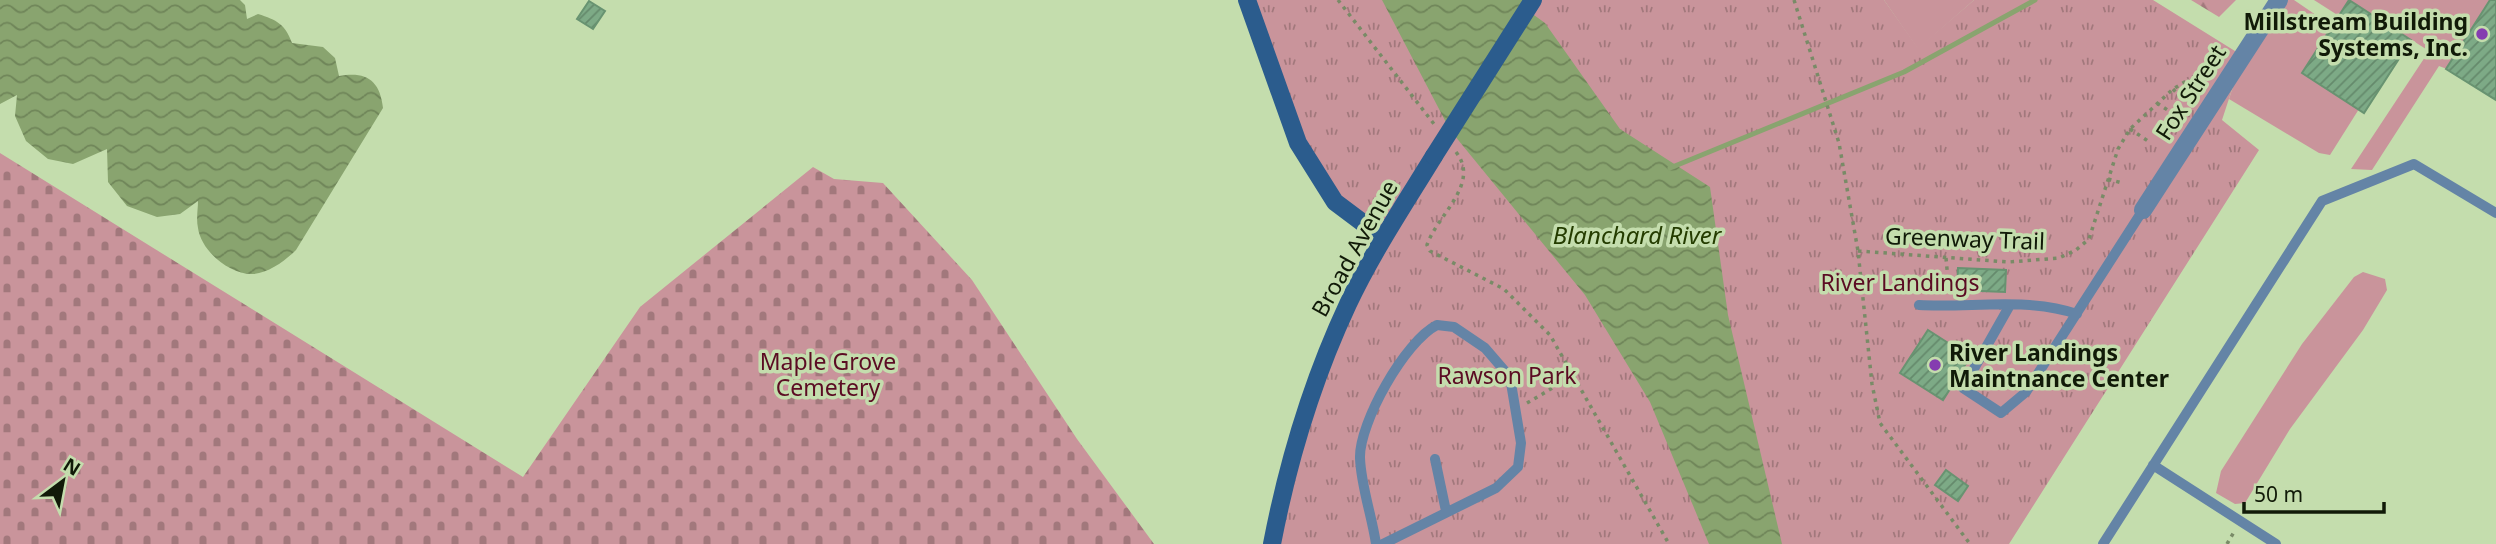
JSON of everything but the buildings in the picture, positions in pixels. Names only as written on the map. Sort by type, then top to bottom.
[{"type":"main road","points":[[1247,0],[1278,91],[1304,153],[1335,202],[1382,239]]},
{"type":"main road","name":"Broad Avenue","points":[[1272,544],[1294,447],[1311,394],[1348,304],[1382,239],[1533,0]]},
{"type":"street","name":"Fox Street","points":[[2143,210],[2278,0]]},
{"type":"lane","points":[[2103,544],[2322,201],[2414,164],[2496,213]]},
{"type":"lane","points":[[2010,305],[1963,388],[2001,413],[2026,392],[2143,210]]},
{"type":"lane","points":[[1919,305],[2010,305],[2059,308],[2077,314]]},
{"type":"lane","points":[[1376,544],[1360,460],[1361,441],[1382,394],[1414,343],[1437,326],[1454,327],[1485,348],[1510,377],[1521,443],[1518,467],[1509,479],[1496,488],[1383,544]]},
{"type":"lane","points":[[1435,459],[1446,511]]},
{"type":"lane","points":[[2153,466],[2276,544]]},
{"type":"path","points":[[1338,0],[1438,130]]},
{"type":"path","name":"Greenway Trail","points":[[1794,0],[1817,66],[1839,143],[1858,251],[1880,423],[1970,544]]},
{"type":"path","points":[[2182,99],[2173,89],[2188,80],[2220,91]]},
{"type":"path","name":"Greenway Trail","points":[[1858,251],[2009,262],[2059,258],[2076,250],[2089,239],[2108,179],[2130,129],[2173,89]]},
{"type":"path","points":[[2157,103],[2172,113]]},
{"type":"path","points":[[2130,129],[2151,143]]},
{"type":"path","points":[[1455,150],[1463,160],[1465,175],[1460,190],[1430,235],[1427,245],[1430,251],[1504,289],[1550,335],[1669,544]]},
{"type":"path","points":[[2108,179],[2122,184]]},
{"type":"path","points":[[1946,258],[1950,307]]},
{"type":"path","points":[[1544,393],[1573,376]]},
{"type":"green space","name":"River Landings","points":[[1248,0],[1469,0],[1504,46],[1533,0],[1884,0],[1918,48],[1974,0],[2153,0],[2243,56],[2222,120],[2259,150],[2009,544],[1275,544],[1294,447],[1382,239],[1335,202],[1298,143]]},
{"type":"green space","points":[[1884,0],[1974,0],[1918,49]]},
{"type":"green space","points":[[2191,0],[2236,0],[2219,17]]},
{"type":"green space","points":[[2278,0],[2294,0],[2332,26],[2302,73],[2359,109],[2330,155],[2319,153],[2229,99],[2243,56]]},
{"type":"green space","points":[[2314,0],[2349,0],[2339,16]]},
{"type":"green space","points":[[2349,0],[2490,0],[2447,69],[2439,66],[2372,170],[2351,169],[2429,51]]},
{"type":"green space","name":"Maple Grove Cemetery","points":[[0,153],[523,477],[640,307],[813,167],[834,179],[883,183],[972,280],[1077,439],[1154,544],[0,544]]},
{"type":"green space","points":[[2363,272],[2385,279],[2387,290],[2363,330],[2290,429],[2245,503],[2235,504],[2216,493],[2221,471],[2302,344],[2354,277]]},
{"type":"water","points":[[0,0],[240,0],[245,5],[247,19],[258,14],[265,16],[283,27],[292,43],[323,47],[335,58],[339,76],[357,75],[370,80],[379,90],[383,108],[296,250],[271,269],[253,274],[244,273],[226,266],[205,245],[197,225],[198,201],[180,214],[157,217],[127,206],[108,182],[107,149],[73,164],[48,159],[26,141],[15,116],[17,95],[0,104]]},
{"type":"water","name":"Blanchard River","points":[[1382,0],[1526,0],[1527,10],[1545,23],[1620,129],[1710,187],[1728,315],[1782,544],[1709,544],[1650,402],[1585,295],[1450,130]]},
{"type":"waterway","points":[[1670,168],[1904,72],[2035,0]]},
{"type":"place","name":"Millstream Building Systems, Inc.","points":[[2482,34]]},
{"type":"place","name":"River Landings Maintnance Center","points":[[1935,365]]},
{"type":"park label","name":"Rawson Park","points":[[1507,375]]}]
